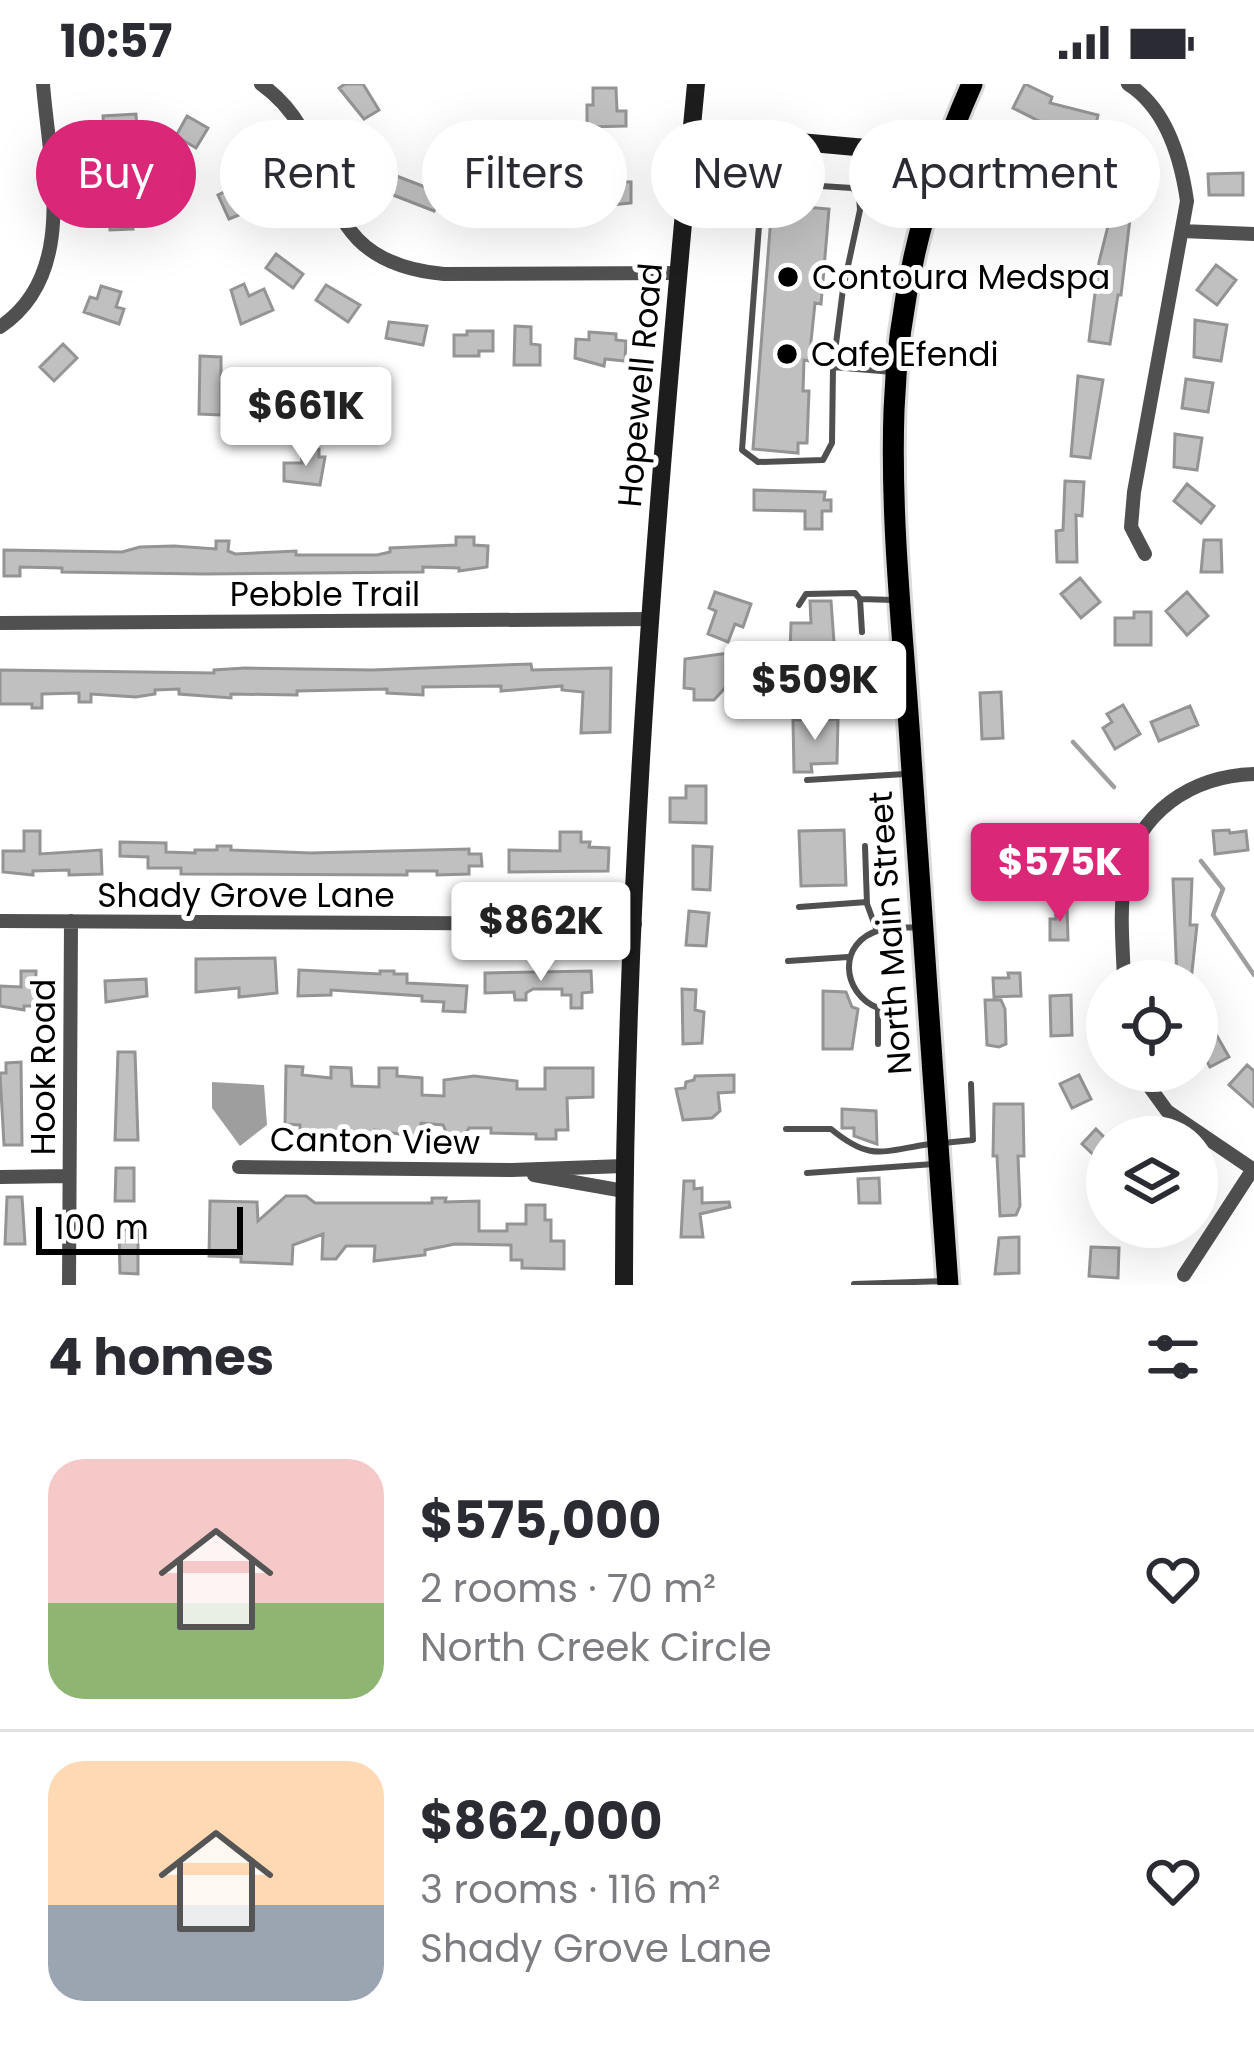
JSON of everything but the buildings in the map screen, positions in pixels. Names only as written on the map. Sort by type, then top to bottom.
[{"type":"main road","name":"North Main Street","points":[[958,120],[972,84]]},
{"type":"main road","name":"North Main Street","points":[[922,228],[897,372],[893,461],[948,1283]]},
{"type":"street","points":[[0,328],[27,302],[51,253],[54,218],[43,84]]},
{"type":"street","points":[[261,84],[300,122],[328,197],[347,228],[375,253],[407,268],[444,274],[679,273]]},
{"type":"street","name":"Hopewell Road","points":[[692,120],[696,84]]},
{"type":"street","points":[[1131,85],[1166,128],[1182,164],[1187,201],[1134,492],[1131,527],[1145,554]]},
{"type":"street","name":"Hopewell Road","points":[[624,1285],[624,1166],[651,619],[683,228]]},
{"type":"street","points":[[1182,231],[1254,234]]},
{"type":"street","name":"Pebble Trail","points":[[0,623],[651,619]]},
{"type":"street","points":[[1124,960],[1124,884],[1134,846],[1144,830],[1158,812],[1191,787],[1228,775],[1254,774]]},
{"type":"street","name":"Shady Grove Lane","points":[[0,921],[635,924]]},
{"type":"street","name":"Hook Road","points":[[68,1285],[71,921]]},
{"type":"street","points":[[1153,1092],[1167,1111],[1253,1169],[1184,1275]]},
{"type":"street","name":"Canton View","points":[[238,1167],[512,1170],[624,1166]]},
{"type":"street","points":[[584,1168],[584,1186]]},
{"type":"street","name":"Canton View","points":[[512,1170],[624,1190]]},
{"type":"street","points":[[0,1177],[69,1176]]},
{"type":"lane","points":[[765,186],[851,188],[859,195],[833,367],[828,457],[809,462],[758,462],[747,457],[742,450],[742,429],[765,186]]},
{"type":"lane","points":[[833,367],[897,372]]},
{"type":"lane","points":[[799,605],[806,594],[855,592],[860,599],[862,632]]},
{"type":"lane","points":[[860,599],[901,600]]},
{"type":"lane","points":[[798,700],[863,702],[907,693]]},
{"type":"lane","points":[[806,780],[912,774]]},
{"type":"lane","points":[[865,846],[867,902],[877,931]]},
{"type":"lane","points":[[799,907],[867,902]]},
{"type":"lane","points":[[878,1044],[878,1009],[856,995],[848,957],[877,931],[922,926]]},
{"type":"lane","points":[[788,961],[848,957]]},
{"type":"lane","points":[[807,1173],[939,1154],[973,1140],[971,1084]]},
{"type":"lane","points":[[786,1129],[831,1129],[853,1148],[864,1151],[939,1154]]},
{"type":"lane","points":[[854,1284],[948,1283]]},
{"type":"shaded area","points":[[212,1082],[264,1085],[267,1125],[240,1146],[212,1108]]},
{"type":"waterway","points":[[1073,742],[1114,787]]},
{"type":"waterway","points":[[1201,861],[1223,889],[1213,915],[1254,975]]},
{"type":"place","name":"Contoura Medspa","points":[[788,277]]},
{"type":"place","name":"Cafe Efendi","points":[[787,354]]}]
